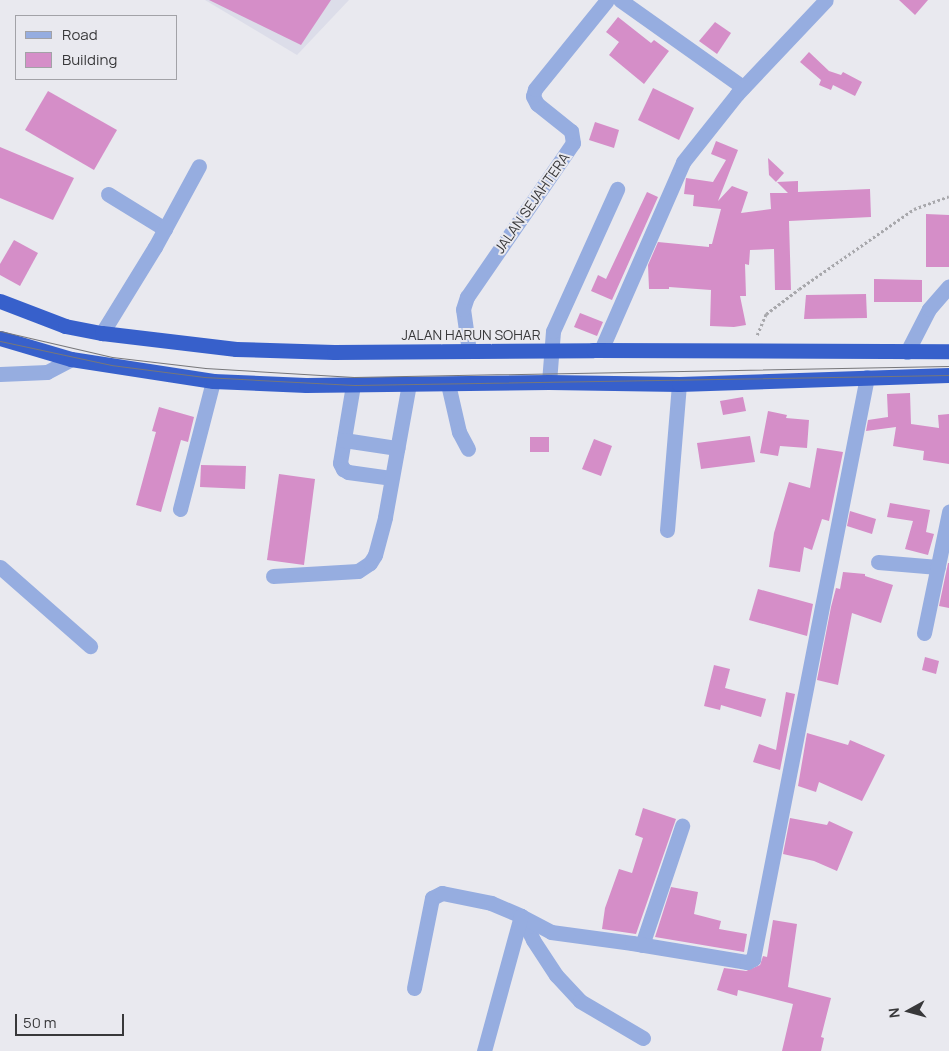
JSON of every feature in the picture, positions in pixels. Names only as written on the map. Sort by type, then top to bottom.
[{"type":"highway","name":"JALAN HARUN SOHAR","points":[[0,300],[65,326],[102,333],[236,349],[334,352],[601,350],[949,351]]},
{"type":"highway","points":[[0,338],[71,359],[213,381],[306,385],[549,382],[679,384],[949,376]]},
{"type":"street","name":"JALAN SEJAHTERA","points":[[470,351],[463,309],[467,297],[573,143],[571,131],[536,104],[533,96],[535,89],[607,0]]},
{"type":"street","points":[[620,0],[743,87]]},
{"type":"street","points":[[601,350],[683,162],[743,87],[826,0]]},
{"type":"street","points":[[102,333],[165,229],[199,166]]},
{"type":"street","points":[[549,382],[554,331],[617,189]]},
{"type":"street","points":[[108,194],[165,229]]},
{"type":"street","points":[[907,352],[929,309],[949,286]]},
{"type":"street","points":[[0,374],[47,372],[71,359]]},
{"type":"street","points":[[414,988],[432,898],[442,893],[491,903],[551,932],[747,962],[753,959],[867,377]]},
{"type":"street","points":[[180,509],[213,381]]},
{"type":"street","points":[[273,576],[358,571],[364,569],[375,555],[385,517],[409,384]]},
{"type":"street","points":[[448,384],[459,432],[468,449]]},
{"type":"street","points":[[667,530],[679,384]]},
{"type":"street","points":[[353,385],[341,456],[343,469],[348,472],[391,478]]},
{"type":"street","points":[[344,440],[397,448]]},
{"type":"street","points":[[924,633],[949,512]]},
{"type":"street","points":[[878,562],[938,567]]},
{"type":"street","points":[[0,567],[90,646]]},
{"type":"street","points":[[642,945],[682,826]]},
{"type":"street","points":[[521,916],[533,940],[556,975],[580,1001],[643,1038]]},
{"type":"street","points":[[484,1051],[521,916]]},
{"type":"path","points":[[751,351],[766,314],[914,209],[949,196]]},
{"type":"shaded area","points":[[205,0],[349,0],[297,55]]},
{"type":"building","points":[[209,0],[331,0],[301,45]]},
{"type":"building","points":[[899,0],[928,0],[915,15]]},
{"type":"building","points":[[618,17],[651,43],[654,40],[669,51],[644,84],[609,55],[619,42],[606,32]]},
{"type":"building","points":[[715,22],[731,33],[717,54],[699,41]]},
{"type":"building","points":[[809,52],[829,71],[841,75],[843,72],[862,82],[855,96],[833,85],[831,90],[819,85],[821,80],[800,62]]},
{"type":"building","points":[[653,88],[694,108],[679,140],[638,120]]},
{"type":"building","points":[[48,91],[117,130],[94,170],[25,130]]},
{"type":"building","points":[[595,122],[619,130],[614,148],[589,140]]},
{"type":"building","points":[[716,141],[738,150],[718,201],[732,186],[748,192],[741,213],[771,209],[770,193],[788,193],[777,182],[798,181],[798,192],[870,189],[871,217],[789,221],[791,290],[775,290],[774,249],[750,250],[749,265],[745,264],[746,296],[740,296],[746,325],[734,327],[710,326],[711,290],[669,287],[669,289],[649,289],[648,265],[658,242],[709,247],[709,244],[712,244],[721,209],[693,206],[694,195],[684,194],[686,178],[713,182],[726,160],[711,154]]},
{"type":"building","points":[[0,147],[74,178],[53,220],[0,198]]},
{"type":"building","points":[[768,158],[784,173],[776,182],[769,175]]},
{"type":"building","points":[[647,192],[658,197],[612,300],[591,291],[598,275],[606,279]]},
{"type":"building","points":[[926,214],[949,215],[949,267],[926,267]]},
{"type":"building","points":[[14,240],[38,253],[20,286],[0,275],[0,264]]},
{"type":"building","points":[[874,279],[922,280],[922,302],[874,302]]},
{"type":"building","points":[[866,294],[867,318],[804,319],[806,295]]},
{"type":"building","points":[[580,313],[603,322],[597,336],[574,327]]},
{"type":"building","points":[[910,393],[911,424],[939,428],[938,415],[949,414],[949,464],[923,460],[924,451],[893,446],[896,427],[866,431],[868,420],[888,417],[887,394]]},
{"type":"building","points":[[743,397],[746,411],[723,415],[720,401]]},
{"type":"building","points":[[159,407],[194,417],[188,442],[181,440],[161,512],[136,505],[156,432],[152,431]]},
{"type":"building","points":[[768,411],[787,415],[786,418],[809,420],[807,448],[780,446],[778,456],[760,453]]},
{"type":"building","points":[[750,436],[755,462],[701,469],[697,443]]},
{"type":"building","points":[[530,437],[549,437],[549,452],[530,452]]},
{"type":"building","points":[[594,439],[612,446],[601,476],[582,469]]},
{"type":"building","points":[[817,448],[843,452],[829,521],[822,519],[812,550],[804,547],[800,572],[769,567],[774,533],[789,482],[810,488]]},
{"type":"building","points":[[201,465],[246,466],[245,489],[200,487]]},
{"type":"building","points":[[279,474],[315,479],[304,565],[267,560]]},
{"type":"building","points":[[890,503],[930,510],[926,532],[934,534],[928,555],[905,549],[913,521],[887,517]]},
{"type":"building","points":[[850,511],[876,519],[872,534],[847,526]]},
{"type":"building","points":[[949,563],[949,608],[939,606]]},
{"type":"building","points":[[843,572],[865,574],[865,576],[893,585],[881,623],[852,613],[838,685],[817,680],[831,607],[836,588],[840,589]]},
{"type":"building","points":[[758,589],[813,604],[807,636],[749,620]]},
{"type":"building","points":[[925,657],[939,661],[936,674],[922,670]]},
{"type":"building","points":[[714,665],[730,669],[725,688],[766,699],[761,717],[721,705],[720,710],[704,706]]},
{"type":"building","points":[[786,692],[795,694],[780,770],[753,762],[759,744],[776,750]]},
{"type":"building","points":[[807,733],[848,745],[850,740],[885,755],[862,801],[819,782],[816,792],[798,786]]},
{"type":"building","points":[[643,808],[676,819],[636,934],[602,929],[605,908],[619,869],[632,873],[643,838],[635,835]]},
{"type":"building","points":[[790,818],[827,825],[829,821],[853,832],[837,871],[814,861],[783,854]]},
{"type":"building","points":[[671,887],[698,892],[694,914],[721,921],[719,929],[747,934],[744,952],[655,937]]},
{"type":"building","points":[[773,920],[797,924],[788,987],[831,998],[821,1037],[824,1038],[821,1051],[782,1051],[793,1004],[738,990],[737,996],[717,990],[724,968],[746,971],[760,965],[763,956],[767,957]]},
{"type":"tram line","points":[[0,331],[112,357],[205,368],[354,377],[949,366]]},
{"type":"tram line","points":[[0,341],[111,365],[204,377],[354,385],[949,375]]}]
